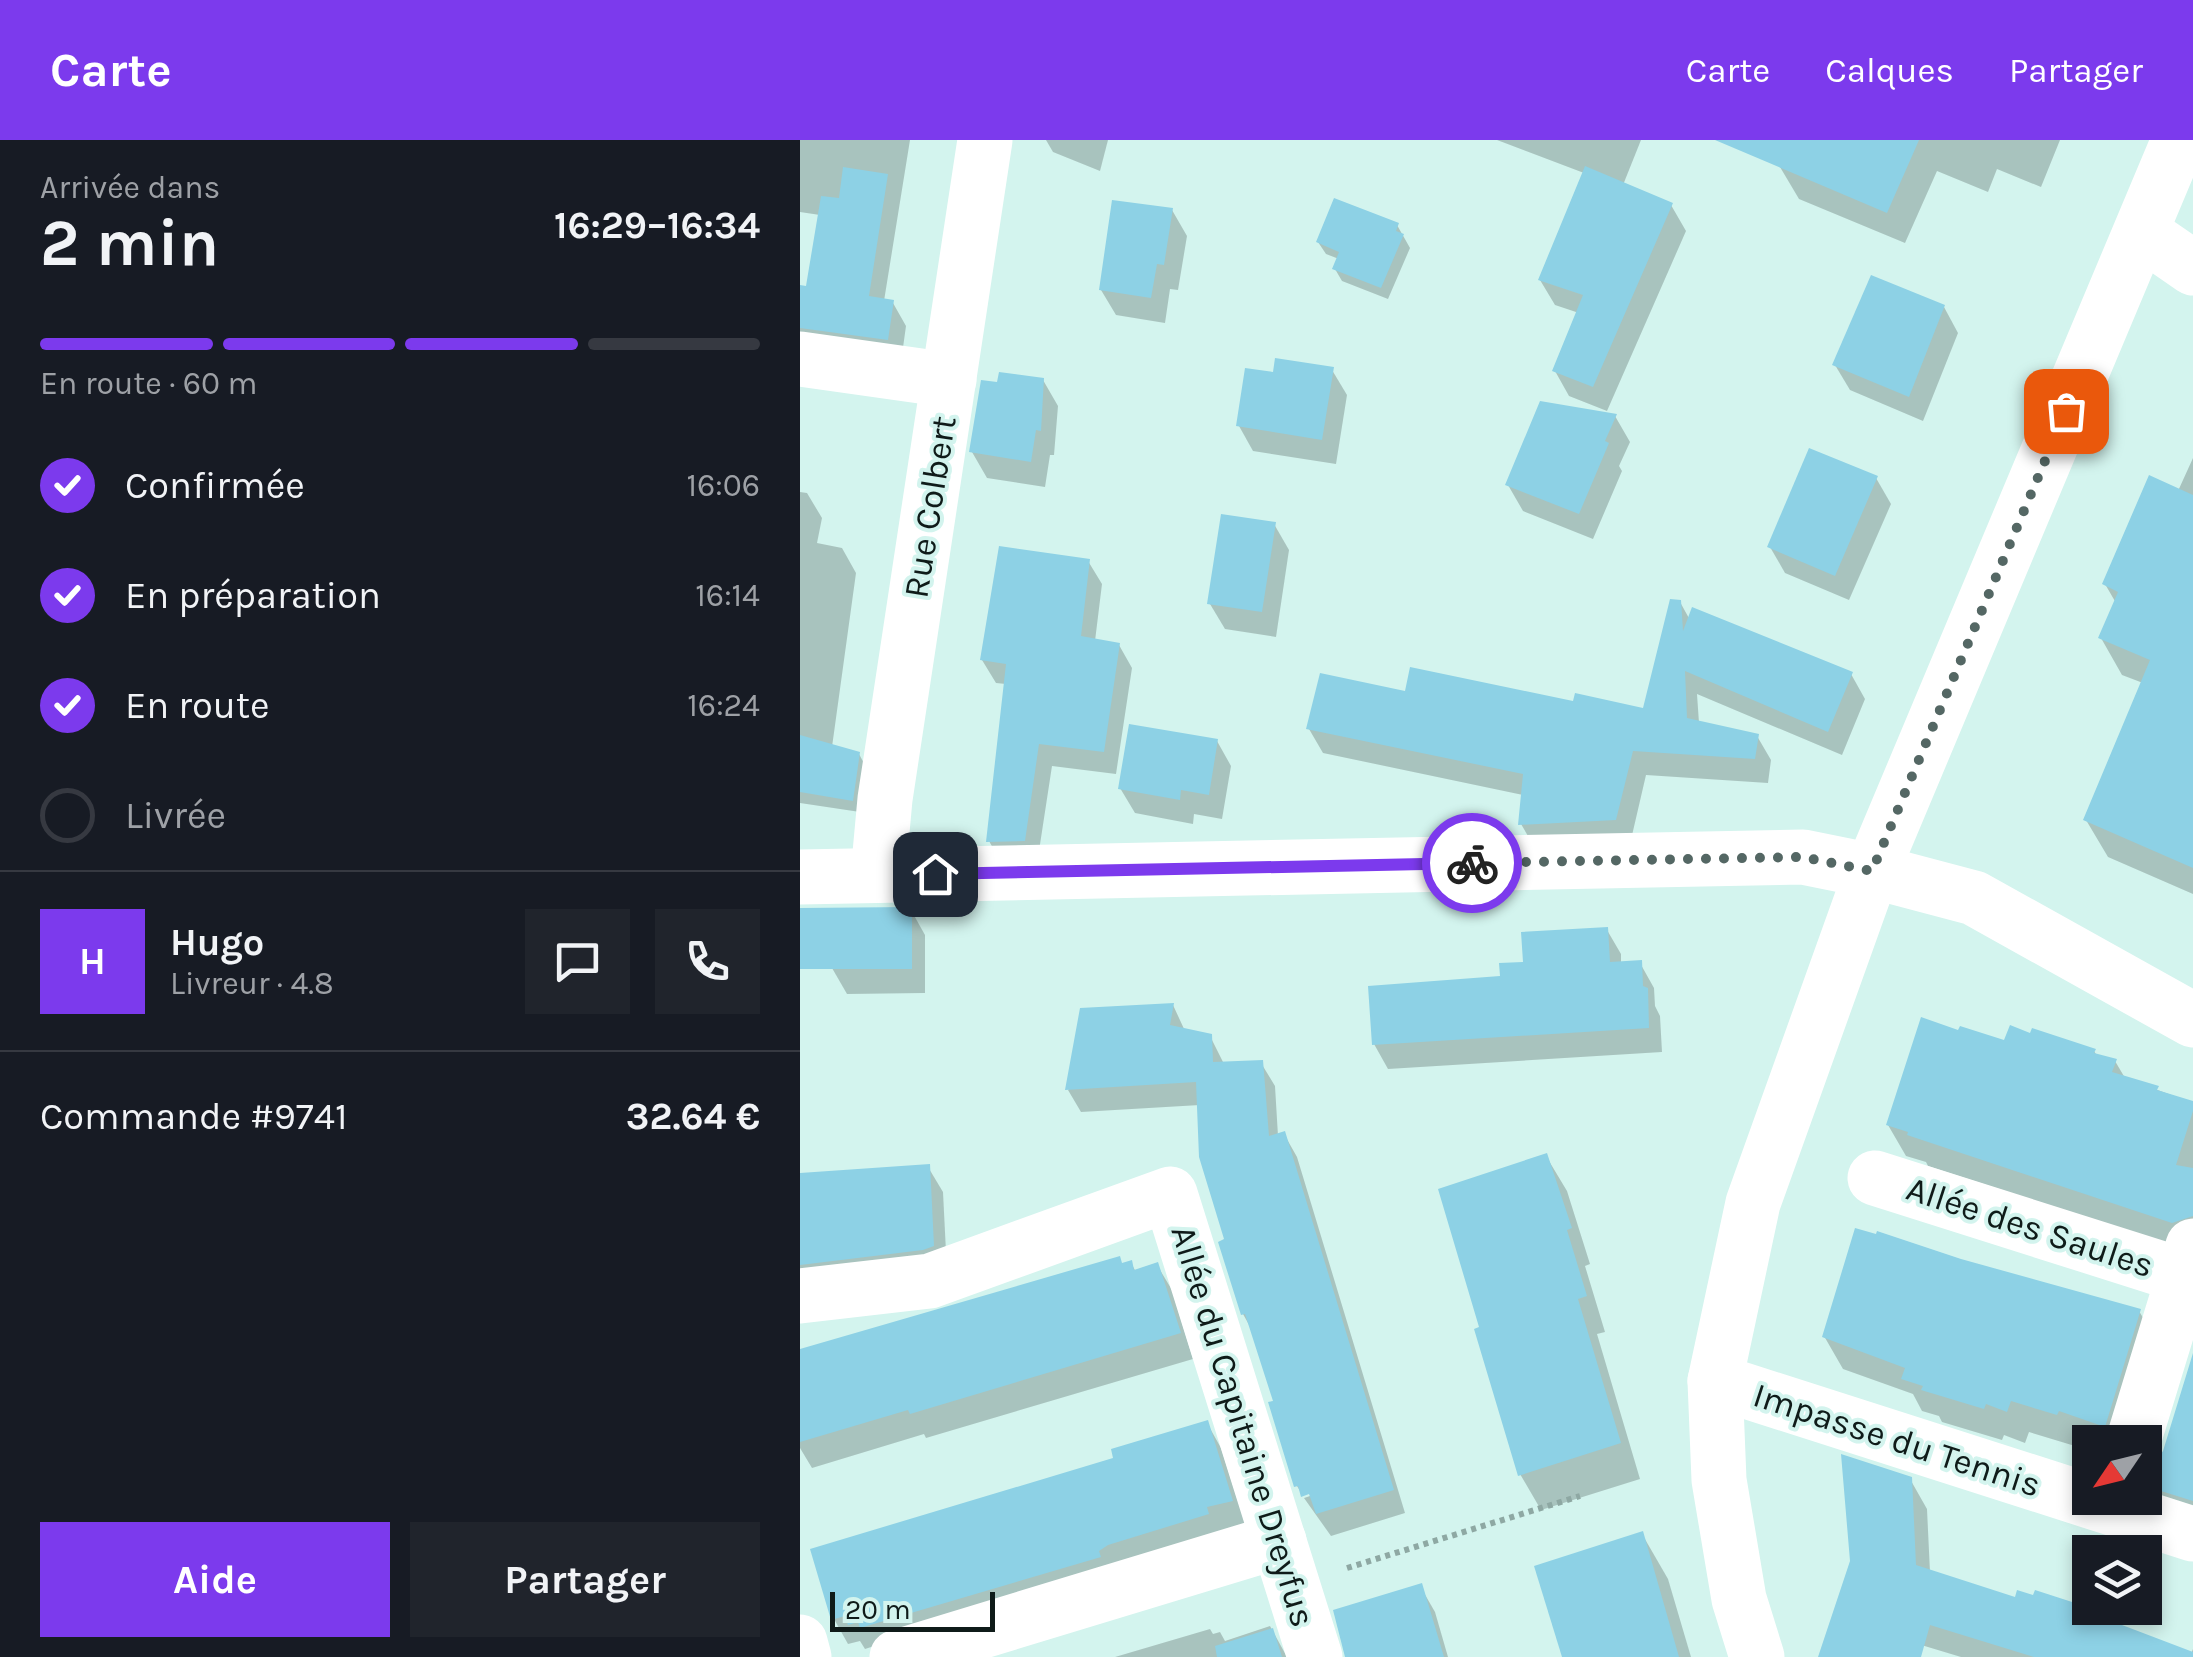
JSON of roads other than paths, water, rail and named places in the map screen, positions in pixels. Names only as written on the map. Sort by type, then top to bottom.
[{"type":"street","name":"Rue Colbert","points":[[878,874],[885,800],[985,140]]},
{"type":"street","points":[[1757,1657],[1739,1599],[1719,1480],[1715,1381],[1753,1203],[1872,871],[2180,140]]},
{"type":"street","points":[[2141,232],[2193,268]]},
{"type":"street","points":[[800,359],[949,380]]},
{"type":"street","points":[[800,876],[1802,857],[1974,898],[2193,1020]]},
{"type":"street","name":"Allée des Saules","points":[[1875,1178],[2188,1261],[2137,1425]]},
{"type":"street","name":"Allée du Capitaine Dreyfus","points":[[800,1296],[930,1281],[1170,1194],[1315,1657]]},
{"type":"street","name":"Impasse du Tennis","points":[[1715,1381],[2072,1490]]},
{"type":"street","name":"Impasse du Tennis","points":[[2145,1515],[2193,1534]]},
{"type":"street","points":[[897,1657],[1286,1563]]},
{"type":"street","points":[[800,1642],[804,1657]]}]
